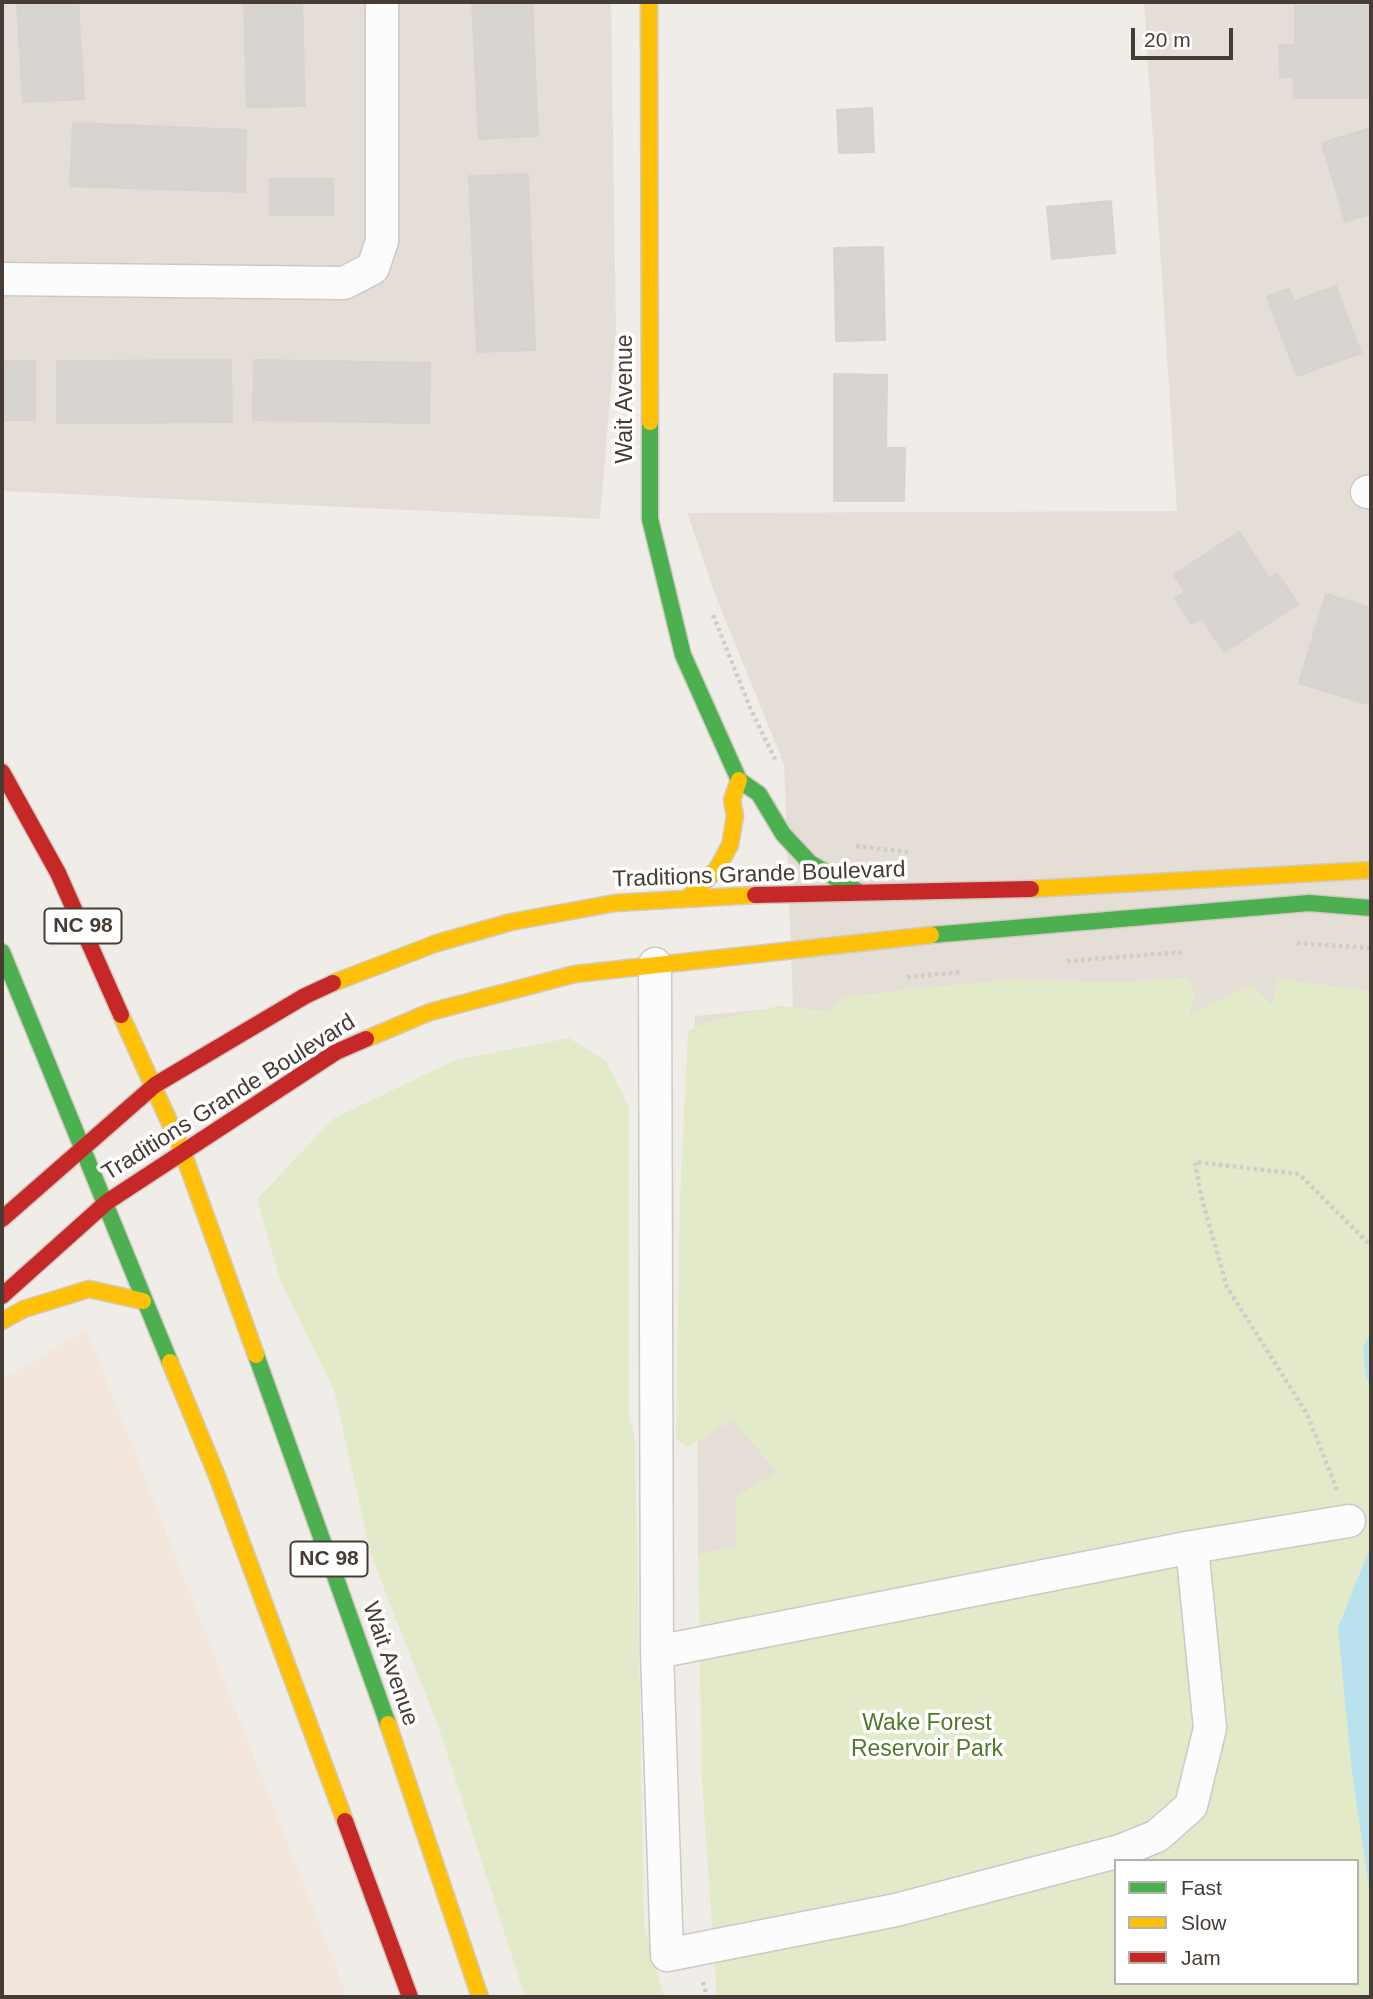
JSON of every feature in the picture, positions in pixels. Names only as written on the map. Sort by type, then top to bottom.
[{"type":"main road","name":"Wait Avenue","points":[[649,2],[650,519],[683,655],[739,780]]},
{"type":"main road","name":"NC 98","points":[[2,772],[58,873],[182,1150]]},
{"type":"main road","points":[[689,897],[717,869],[730,845],[735,816],[733,800],[739,780],[759,794],[783,834],[810,863],[859,892]]},
{"type":"main road","name":"Traditions Grande Boulevard","points":[[2,1219],[155,1085],[304,996],[387,961],[474,933],[563,911],[689,897],[1099,887],[1371,870]]},
{"type":"main road","name":"Traditions Grande Boulevard","points":[[2,1296],[107,1202],[182,1150],[336,1052],[398,1023],[430,1012],[575,974],[655,964],[1039,924],[1309,903],[1371,908]]},
{"type":"main road","points":[[2,952],[107,1202],[143,1301],[217,1476],[410,1997]]},
{"type":"main road","name":"Wait Avenue","points":[[182,1150],[375,1687],[480,1997]]},
{"type":"main road","points":[[2,1321],[24,1310],[89,1289],[143,1301]]},
{"type":"street","points":[[2,279],[344,283],[373,268],[382,241],[382,2]]},
{"type":"street","points":[[655,964],[657,1652],[667,1955],[897,1910],[1120,1851],[1157,1836],[1191,1806],[1210,1728],[1192,1547]]},
{"type":"street","points":[[657,1652],[1192,1547],[1349,1521]]},
{"type":"path","points":[[712,613],[751,710],[779,767]]},
{"type":"path","points":[[854,845],[896,852]]},
{"type":"path","points":[[1284,942],[1371,948]]},
{"type":"path","points":[[1057,962],[1188,952]]},
{"type":"path","points":[[932,976],[969,971]]},
{"type":"path","points":[[1349,1521],[1307,1414],[1227,1287],[1201,1196],[1195,1162],[1299,1174],[1371,1246]]},
{"type":"shaded area","points":[[2,2],[611,2],[616,329],[600,519],[2,491]]},
{"type":"shaded area","points":[[1144,2],[1371,2],[1371,1113],[1095,1469],[698,1555],[695,1016],[793,1007],[784,764],[716,597],[687,513],[1177,511]]},
{"type":"shaded area","points":[[87,1329],[348,1997],[2,1997],[2,1380]]},
{"type":"green space","name":"Wake Forest Reservoir Park","points":[[1186,978],[1196,993],[1189,1015],[1252,985],[1272,1005],[1279,979],[1371,991],[1371,1997],[717,1997],[702,1781],[698,1555],[737,1546],[735,1497],[777,1472],[732,1420],[687,1448],[676,1438],[680,1198],[688,1031],[704,1023],[778,1006],[828,1011],[843,998],[1006,980],[1125,982]]},
{"type":"green space","points":[[569,1038],[606,1061],[629,1107],[629,1420],[635,1437],[644,1923],[664,1997],[525,1997],[440,1731],[371,1555],[334,1390],[280,1280],[257,1199],[333,1119],[455,1060]]},
{"type":"water","points":[[1371,1333],[1371,1391],[1365,1372],[1363,1347]]},
{"type":"water","points":[[1371,1545],[1371,1901],[1352,1772],[1338,1628]]},
{"type":"building","points":[[17,2],[78,2],[84,99],[23,102]]},
{"type":"building","points":[[244,2],[302,2],[305,106],[247,107]]},
{"type":"building","points":[[472,2],[532,2],[538,136],[479,139]]},
{"type":"building","points":[[1295,6],[1371,6],[1368,98],[1294,98],[1294,77],[1280,77],[1279,45],[1295,45]]},
{"type":"building","points":[[872,108],[874,152],[839,153],[837,110]]},
{"type":"building","points":[[73,123],[246,130],[245,192],[70,186]]},
{"type":"building","points":[[1371,128],[1371,214],[1345,221],[1322,143]]},
{"type":"building","points":[[528,174],[535,350],[477,352],[469,176]]},
{"type":"building","points":[[270,179],[333,179],[333,215],[270,215]]},
{"type":"building","points":[[1111,201],[1115,253],[1052,259],[1047,207]]},
{"type":"building","points":[[883,247],[885,340],[836,341],[834,248]]},
{"type":"building","points":[[1336,286],[1361,353],[1297,376],[1267,297],[1289,289],[1294,302]]},
{"type":"building","points":[[231,360],[232,422],[57,423],[57,361]]},
{"type":"building","points":[[254,360],[430,363],[429,423],[253,420]]},
{"type":"building","points":[[2,361],[35,361],[35,420],[2,420]]},
{"type":"building","points":[[834,374],[887,375],[886,448],[905,448],[904,501],[834,501]]},
{"type":"building","points":[[1239,532],[1269,578],[1277,573],[1298,604],[1224,652],[1202,618],[1192,624],[1175,599],[1185,592],[1174,575]]},
{"type":"building","points":[[1326,594],[1371,608],[1371,705],[1299,683]]},
{"type":"traffic: fast","points":[[650,422],[650,519],[683,655],[739,780],[759,794],[783,834],[810,863],[859,892]]},
{"type":"traffic: fast","points":[[931,935],[1309,903],[1371,908]]},
{"type":"traffic: fast","points":[[2,952],[170,1362]]},
{"type":"traffic: fast","points":[[256,1355],[388,1724]]},
{"type":"traffic: slow","points":[[649,2],[650,422]]},
{"type":"traffic: slow","points":[[689,897],[717,869],[730,845],[735,816],[732,800],[739,780]]},
{"type":"traffic: slow","points":[[1031,889],[1371,870]]},
{"type":"traffic: slow","points":[[333,983],[437,943],[511,922],[615,903],[755,895]]},
{"type":"traffic: slow","points":[[366,1039],[430,1012],[575,974],[931,935]]},
{"type":"traffic: slow","points":[[121,1015],[182,1150],[256,1355]]},
{"type":"traffic: slow","points":[[2,1321],[24,1309],[89,1289],[143,1301]]},
{"type":"traffic: slow","points":[[170,1362],[217,1476],[345,1821]]},
{"type":"traffic: slow","points":[[388,1724],[480,1997]]},
{"type":"traffic: jam","points":[[2,772],[58,873],[121,1015]]},
{"type":"traffic: jam","points":[[755,895],[1031,889]]},
{"type":"traffic: jam","points":[[2,1219],[155,1085],[305,996],[333,983]]},
{"type":"traffic: jam","points":[[2,1296],[107,1202],[336,1052],[366,1039]]},
{"type":"traffic: jam","points":[[345,1821],[410,1997]]}]
